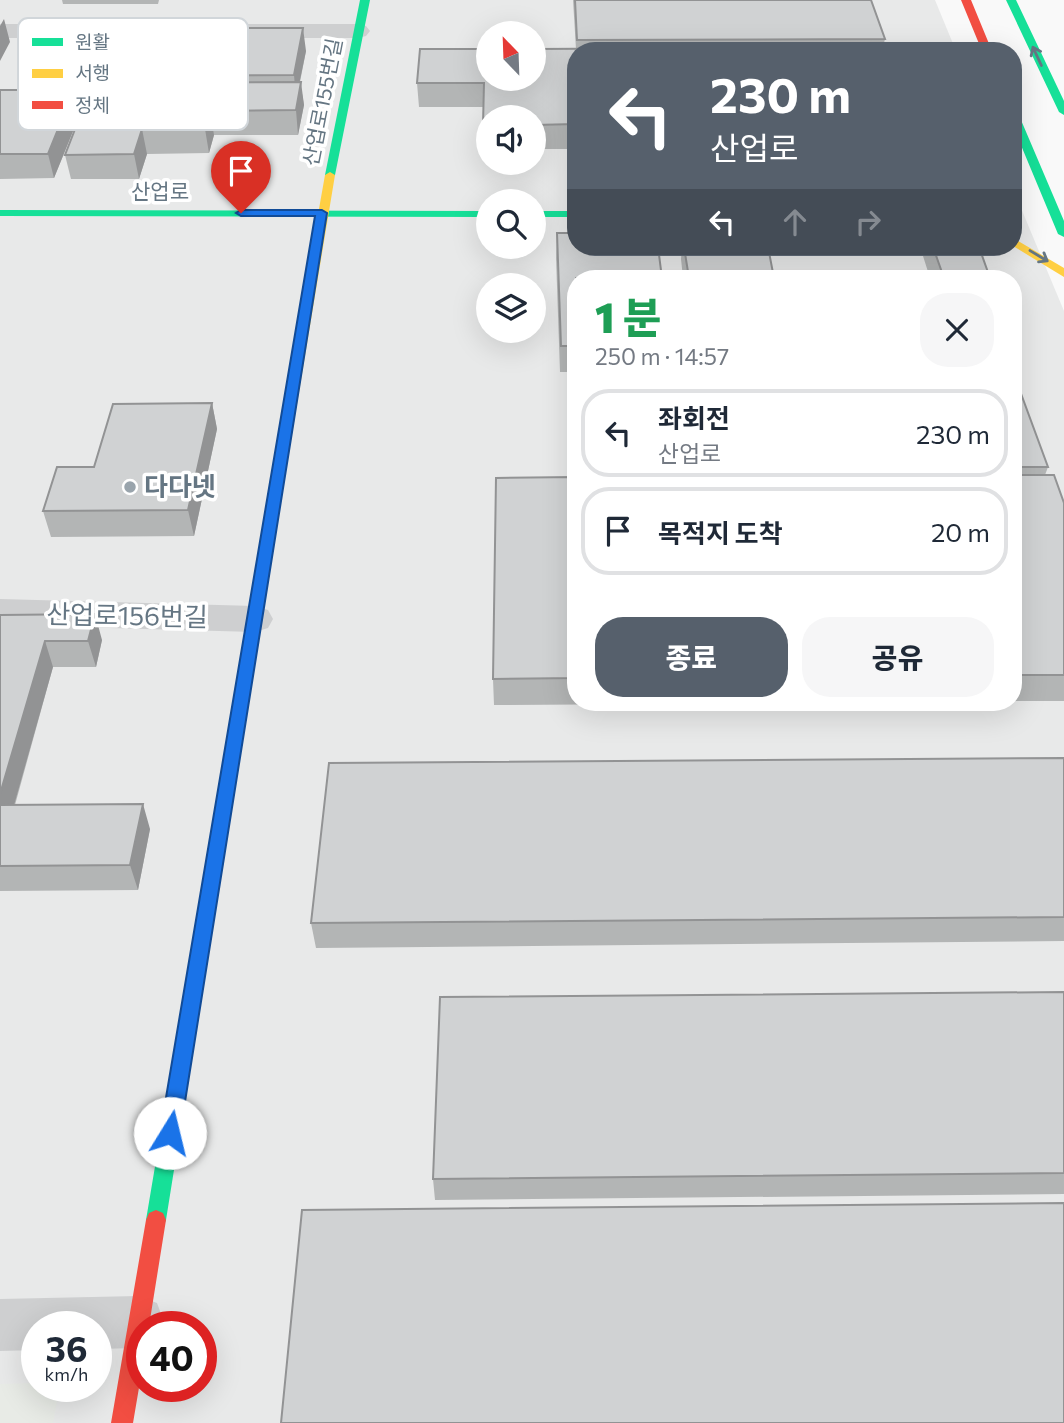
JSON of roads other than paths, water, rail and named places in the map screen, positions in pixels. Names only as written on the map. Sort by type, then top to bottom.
[{"type":"street","name":"산업로155번길","points":[[322,213],[365,0]]},
{"type":"street","points":[[966,0],[983,42]]},
{"type":"street","points":[[1011,0],[1064,112]]},
{"type":"street","points":[[0,31],[18,31]]},
{"type":"street","points":[[248,31],[358,31]]},
{"type":"street","points":[[1022,133],[1060,216],[1064,234]]},
{"type":"street","points":[[1022,152],[1027,173],[1022,178]]},
{"type":"street","name":"산업로","points":[[0,213],[476,214]]},
{"type":"street","points":[[140,1311],[322,213]]},
{"type":"street","points":[[546,214],[567,214]]},
{"type":"street","points":[[1035,216],[1060,216]]},
{"type":"street","points":[[1022,247],[1064,273]]},
{"type":"street","name":"산업로156번길","points":[[0,612],[255,619]]},
{"type":"street","points":[[0,1325],[126,1322]]},
{"type":"street","points":[[122,1423],[126,1398]]},
{"type":"place","name":"다다넷","points":[[130,487]]}]
